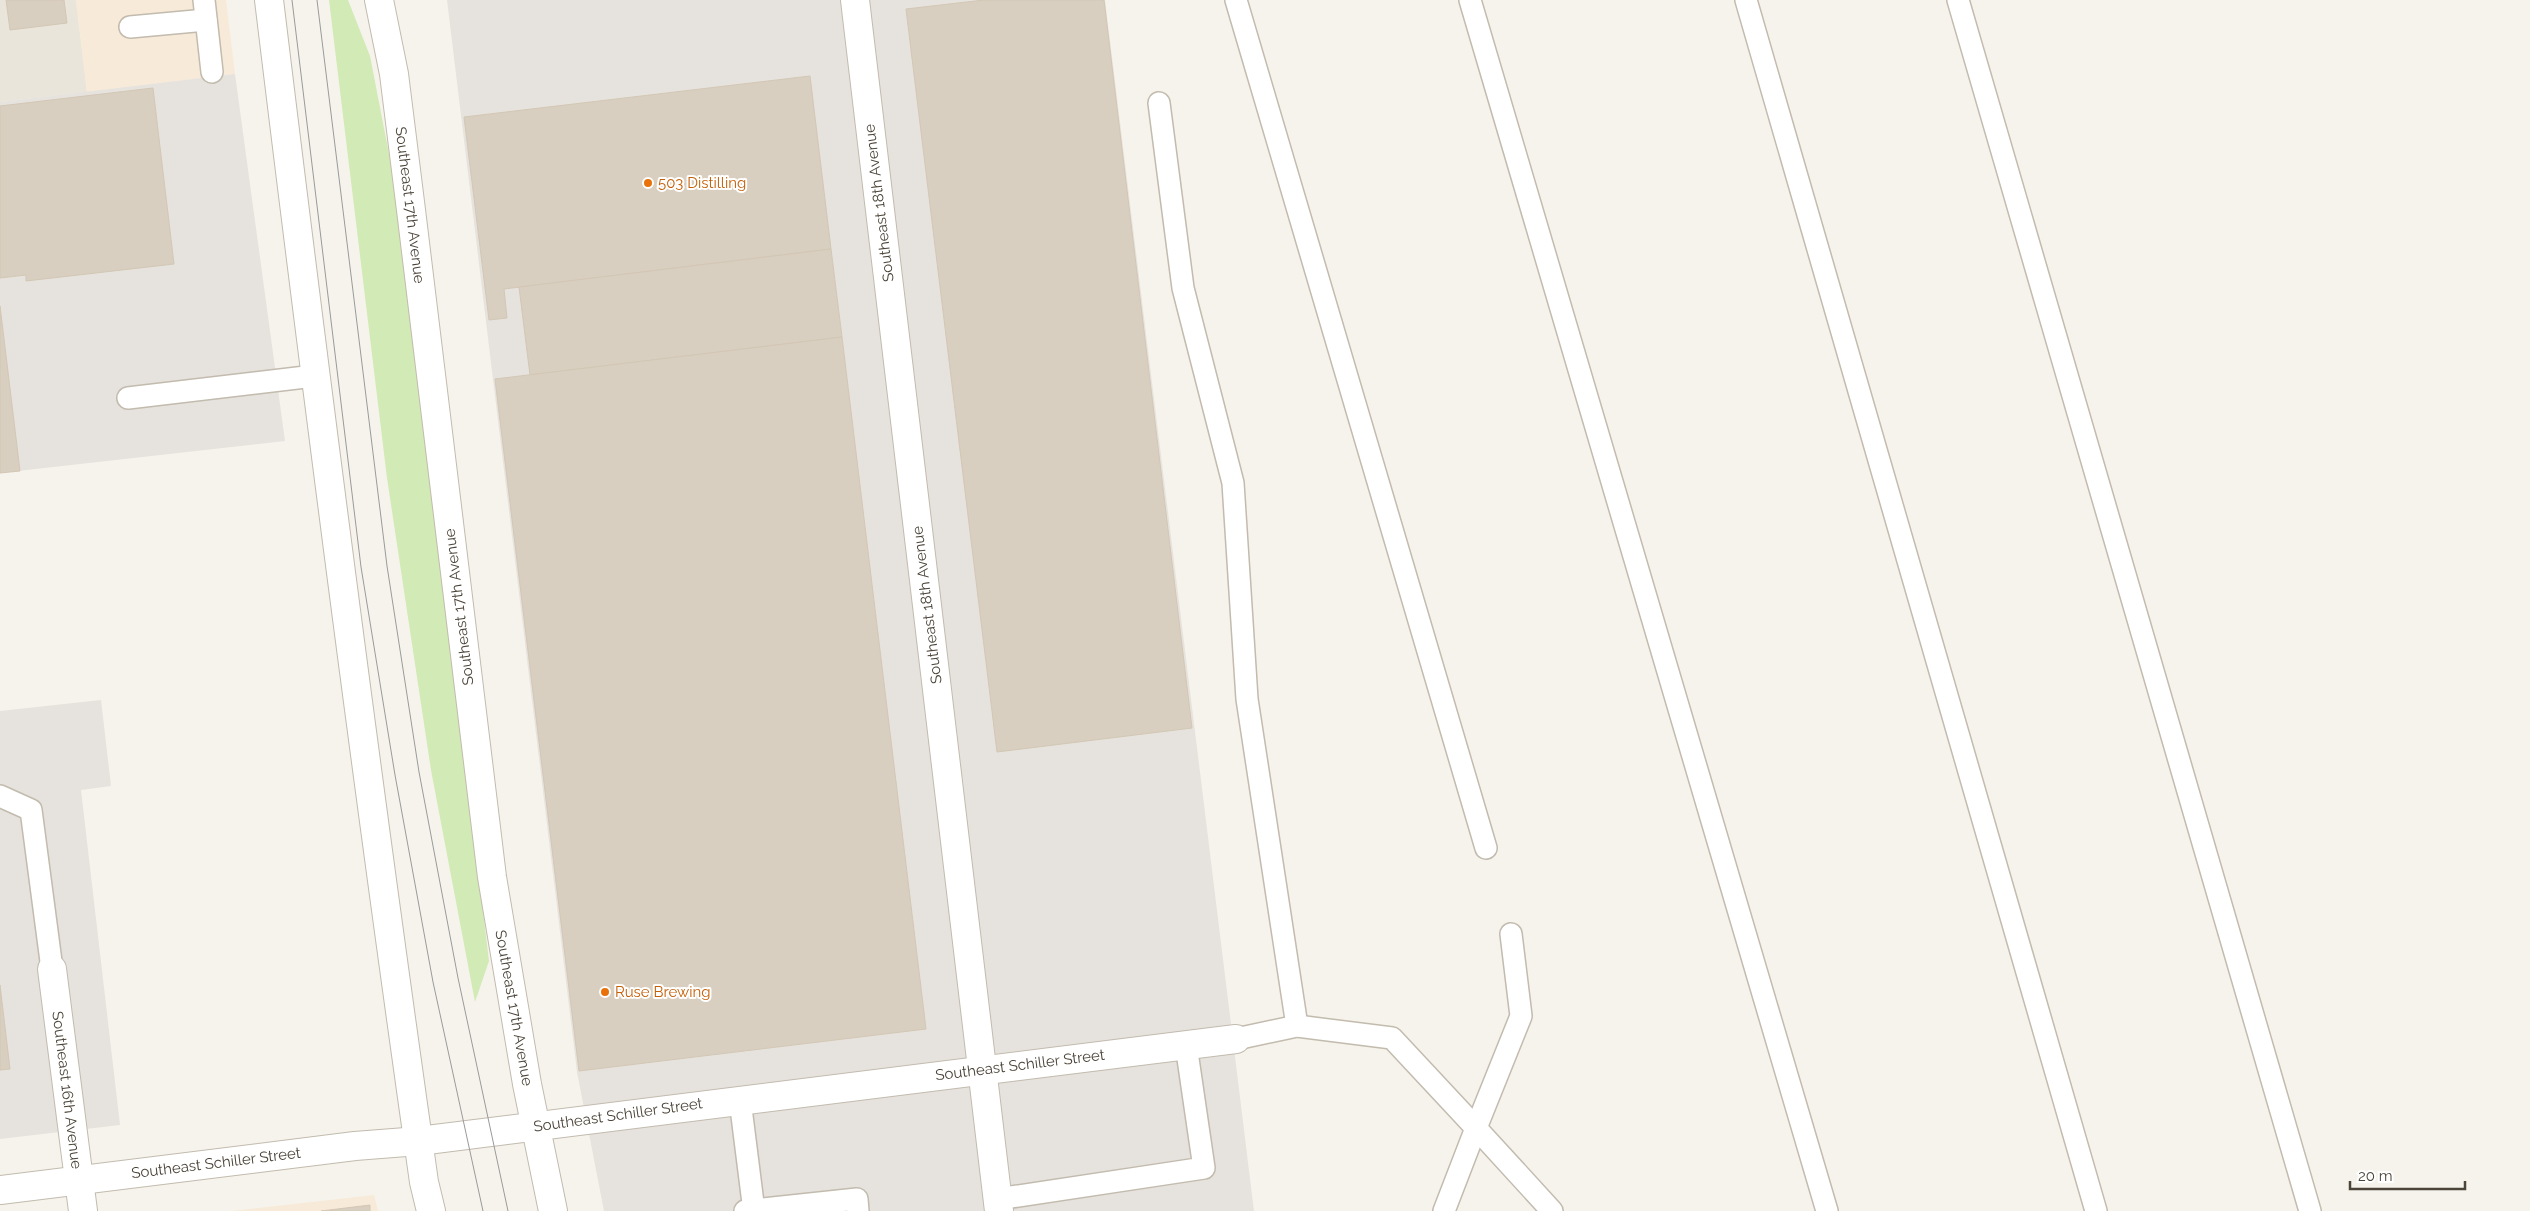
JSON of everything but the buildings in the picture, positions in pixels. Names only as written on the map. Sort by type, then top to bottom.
[{"type":"street","points":[[269,0],[314,376],[391,950],[431,1211]]},
{"type":"street","name":"Southeast 17th Avenue","points":[[379,0],[394,74],[492,877],[535,1126],[553,1211]]},
{"type":"street","name":"Southeast 18th Avenue","points":[[855,0],[998,1205]]},
{"type":"street","name":"Southeast 16th Avenue","points":[[52,969],[83,1211]]},
{"type":"street","name":"Southeast Schiller Street","points":[[0,1190],[355,1146],[419,1141],[1236,1039]]},
{"type":"lane","points":[[1236,0],[1486,848]]},
{"type":"lane","points":[[1470,0],[1827,1211]]},
{"type":"lane","points":[[1746,0],[2096,1211]]},
{"type":"lane","points":[[1958,0],[2310,1211]]},
{"type":"lane","points":[[130,27],[205,10],[212,72]]},
{"type":"lane","points":[[1159,103],[1183,288],[1233,483],[1247,699],[1297,1026]]},
{"type":"lane","points":[[128,398],[314,376]]},
{"type":"lane","points":[[0,796],[31,810],[52,969]]},
{"type":"lane","points":[[1444,1211],[1521,1016],[1511,934]]},
{"type":"lane","points":[[1236,1039],[1297,1026],[1392,1038],[1552,1211]]},
{"type":"lane","points":[[998,1205],[1204,1168],[1186,1045]]},
{"type":"lane","points":[[740,1100],[751,1211],[857,1199],[858,1211]]},
{"type":"shaded area","points":[[0,0],[76,0],[87,92],[0,102]]},
{"type":"shaded area","points":[[76,0],[226,0],[235,74],[87,92]]},
{"type":"shaded area","points":[[447,0],[1105,0],[1254,1211],[604,1211],[577,1072]]},
{"type":"shaded area","points":[[235,74],[285,441],[0,473],[0,102]]},
{"type":"shaded area","points":[[101,700],[111,786],[81,790],[120,1125],[0,1139],[0,711]]},
{"type":"shaded area","points":[[374,1195],[378,1211],[232,1211]]},
{"type":"green space","points":[[329,0],[348,0],[370,56],[396,190],[489,961],[475,1002],[431,770],[387,478]]},
{"type":"tram line","points":[[292,0],[361,567],[395,775],[433,982],[483,1211]]},
{"type":"tram line","points":[[317,0],[387,566],[419,772],[458,978],[508,1211]]},
{"type":"place","name":"503 Distilling","points":[[648,183]]},
{"type":"place","name":"Ruse Brewing","points":[[605,992]]}]
